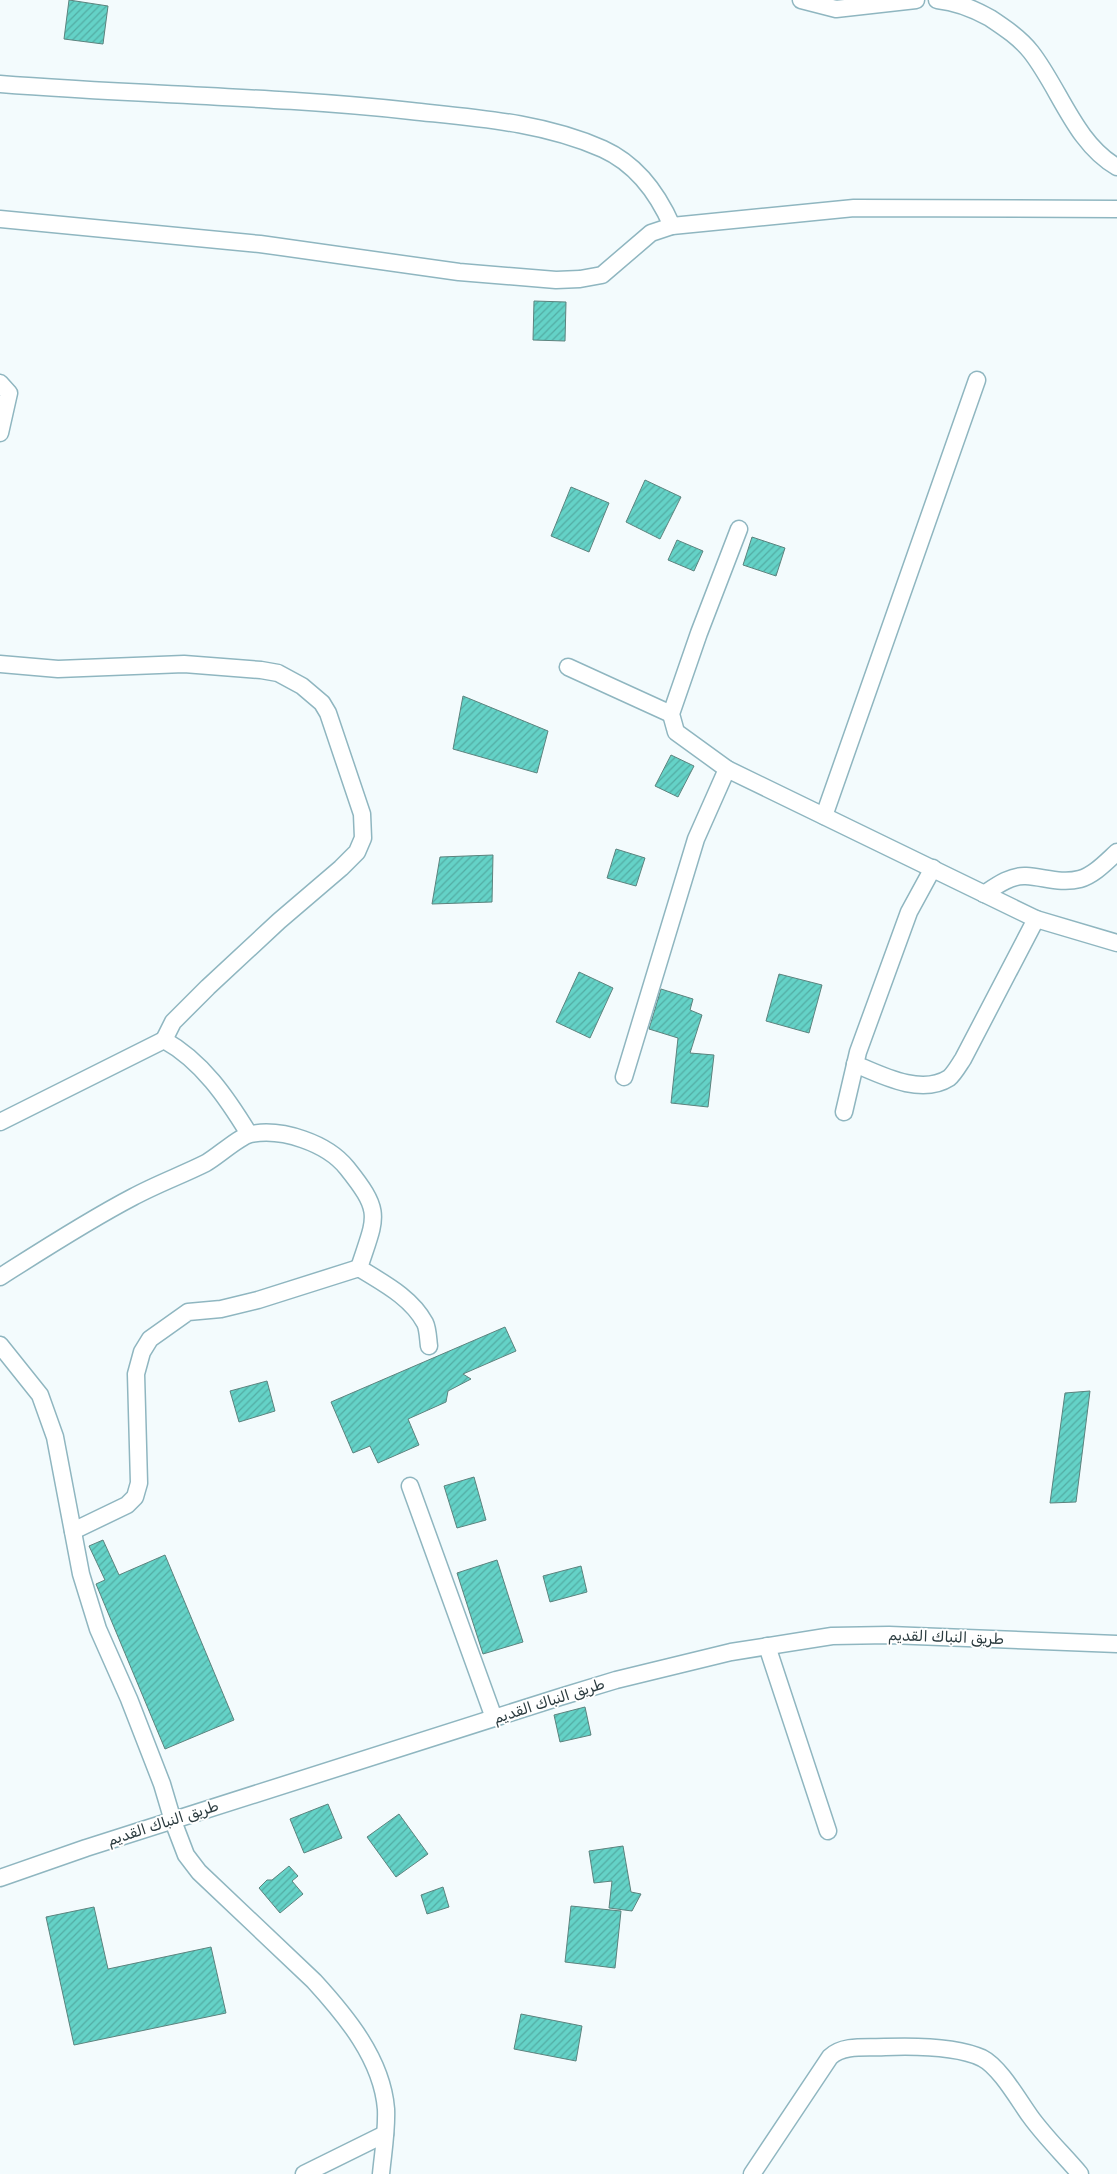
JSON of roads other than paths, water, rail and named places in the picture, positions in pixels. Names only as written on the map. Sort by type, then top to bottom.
[{"type":"street","points":[[801,0],[836,9],[916,0]]},
{"type":"street","points":[[936,0],[954,1],[970,7],[1017,37],[1040,65],[1082,133],[1103,159],[1117,167]]},
{"type":"street","points":[[0,84],[354,105],[505,121],[557,133],[604,150],[636,171],[662,203],[672,226]]},
{"type":"street","points":[[0,219],[260,244],[459,272],[556,280],[580,279],[602,275],[652,233],[672,226],[854,208],[1117,209]]},
{"type":"street","points":[[824,816],[977,380]]},
{"type":"street","points":[[0,383],[9,392],[0,433]]},
{"type":"street","points":[[739,529],[699,633],[671,714],[676,732],[727,769],[1036,919],[1117,943]]},
{"type":"street","points":[[0,664],[58,669],[184,664],[278,673],[302,686],[322,703],[328,713],[362,814],[363,838],[357,852],[341,868],[279,921],[173,1022],[164,1040],[0,1122]]},
{"type":"street","points":[[568,667],[671,714]]},
{"type":"street","points":[[624,1077],[696,839],[727,769]]},
{"type":"street","points":[[984,894],[1002,882],[1024,876],[1057,881],[1080,879],[1098,870],[1117,852]]},
{"type":"street","points":[[844,1112],[855,1064],[909,912],[933,868]]},
{"type":"street","points":[[855,1064],[914,1085],[935,1084],[950,1078],[963,1059],[1036,919]]},
{"type":"street","points":[[164,1040],[187,1055],[225,1096],[249,1134]]},
{"type":"street","points":[[0,1277],[80,1227],[134,1196],[207,1162],[249,1134],[282,1134],[308,1140],[327,1150],[344,1164],[361,1185],[372,1204],[374,1217],[359,1268]]},
{"type":"street","points":[[73,1531],[127,1505],[135,1497],[139,1483],[136,1374],[142,1352],[150,1339],[188,1312],[221,1309],[258,1300],[359,1268],[398,1292],[415,1310],[426,1324],[430,1346]]},
{"type":"street","points":[[0,1346],[40,1395],[55,1437],[81,1574],[98,1629],[129,1699],[162,1784],[173,1822],[186,1855],[199,1872],[332,2000],[369,2052],[380,2079],[386,2109],[382,2174]]},
{"type":"street","points":[[410,1486],[494,1718]]},
{"type":"street","name":"طريق النباك القديم","points":[[0,1878],[86,1848],[173,1822],[247,1796],[494,1718],[625,1678],[722,1654],[832,1636],[889,1634],[1117,1644]]},
{"type":"street","points":[[767,1646],[828,1831]]},
{"type":"street","points":[[752,2174],[834,2053],[842,2050],[902,2047],[960,2051],[984,2059],[1004,2079],[1031,2118],[1080,2174]]},
{"type":"street","points":[[304,2174],[385,2134]]}]
